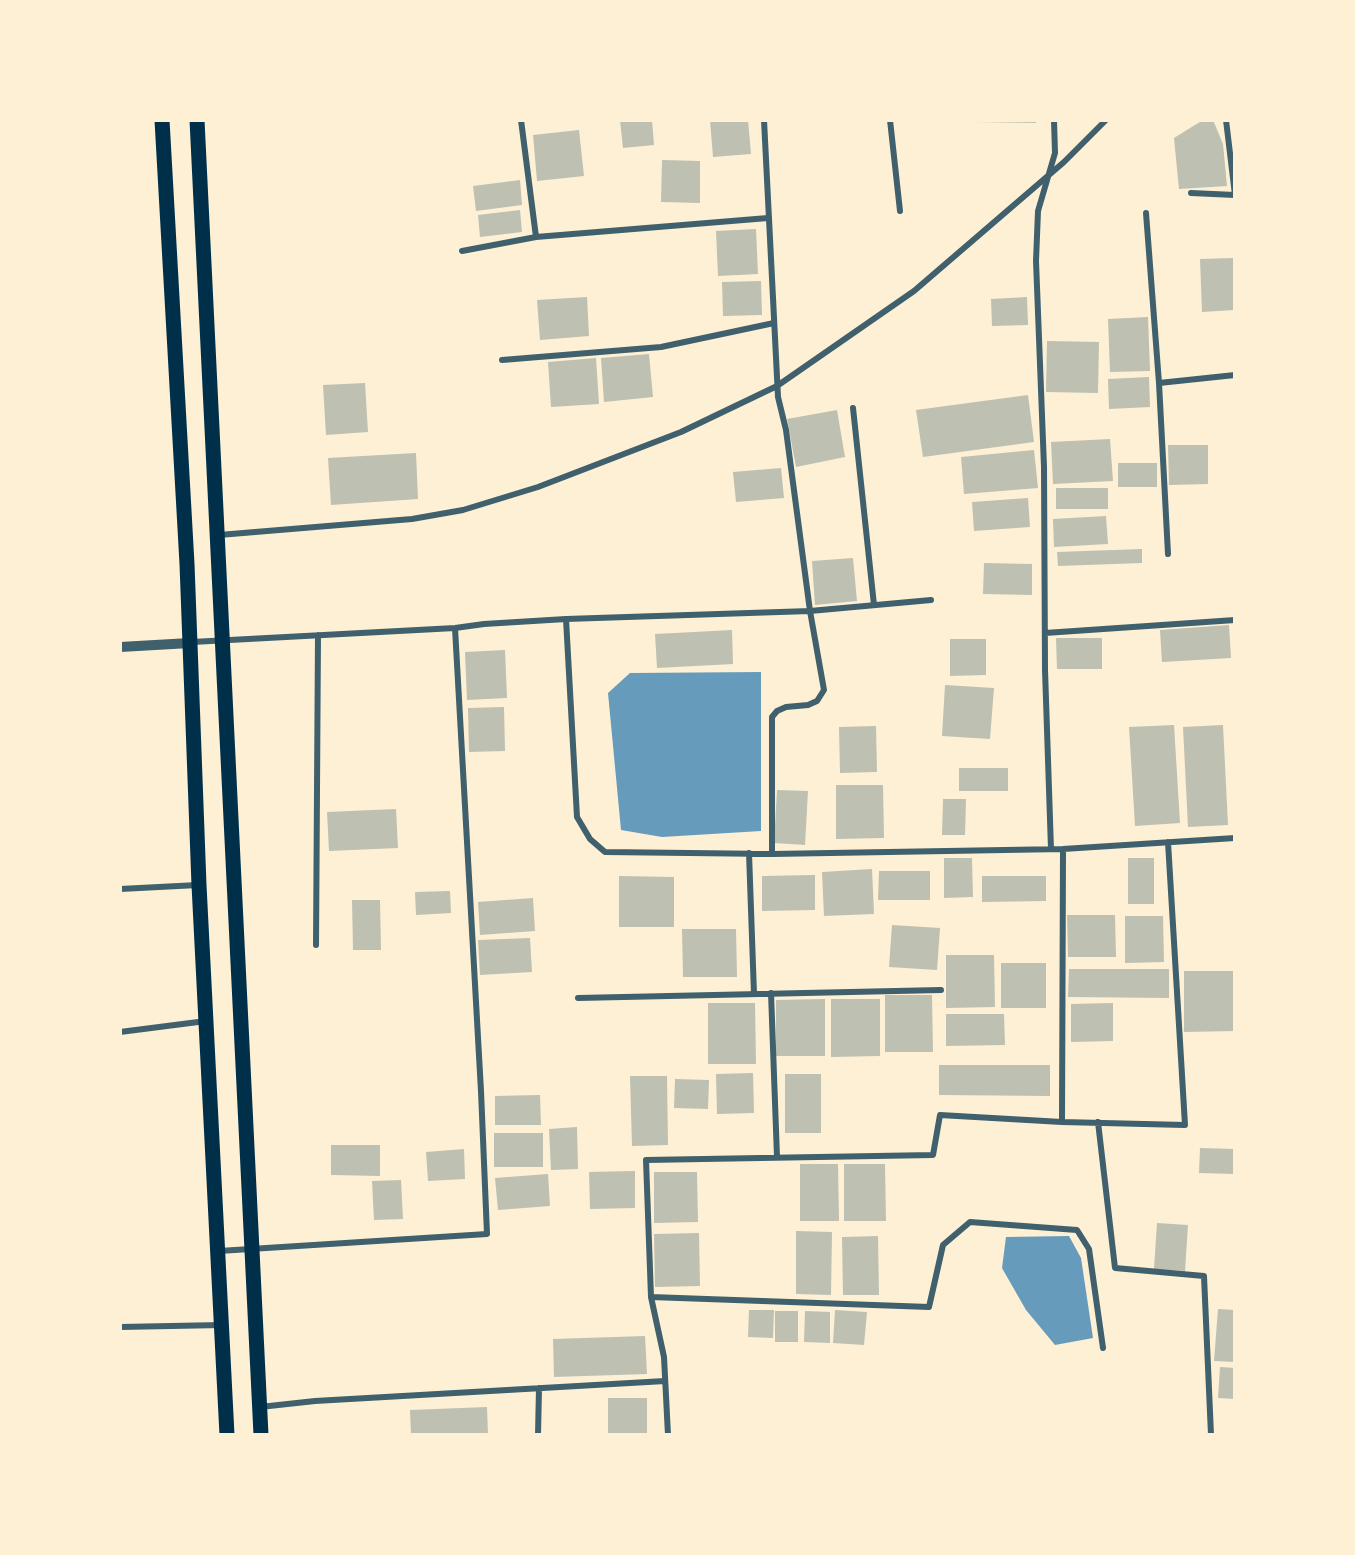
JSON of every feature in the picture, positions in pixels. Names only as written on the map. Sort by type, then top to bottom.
[{"type":"main road","points":[[162,120],[190,643],[199,885],[227,1435]]},
{"type":"main road","points":[[197,120],[261,1435]]},
{"type":"street","points":[[521,120],[536,237]]},
{"type":"street","points":[[764,120],[777,386],[786,430],[810,611],[824,690],[817,701],[808,705],[786,706],[772,717],[772,854]]},
{"type":"street","points":[[890,120],[900,211]]},
{"type":"street","points":[[1051,849],[1045,633],[1044,467],[1036,261],[1038,211],[1055,153],[1054,120]]},
{"type":"street","points":[[218,535],[412,519],[463,510],[538,488],[681,432],[777,386],[914,291],[1048,176],[1106,120]]},
{"type":"street","points":[[1191,193],[1235,195],[1226,120]]},
{"type":"street","points":[[1146,213],[1159,383],[1168,554]]},
{"type":"street","points":[[462,251],[536,237],[768,218]]},
{"type":"street","points":[[502,360],[662,347],[774,323]]},
{"type":"street","points":[[1159,383],[1235,375]]},
{"type":"street","points":[[853,408],[874,605]]},
{"type":"street","points":[[120,647],[455,628],[566,619],[810,611],[931,600]]},
{"type":"street","points":[[566,619],[577,817],[590,839],[604,852],[772,854],[1063,849],[1235,838]]},
{"type":"street","points":[[1045,633],[1235,620]]},
{"type":"street","points":[[218,1251],[487,1234],[455,628]]},
{"type":"street","points":[[316,945],[318,635]]},
{"type":"street","points":[[668,1435],[664,1357],[651,1297],[646,1160],[933,1155],[940,1115],[1062,1122],[1185,1125],[1168,842]]},
{"type":"street","points":[[1062,1122],[1063,849]]},
{"type":"street","points":[[749,853],[754,994]]},
{"type":"street","points":[[120,889],[199,885]]},
{"type":"street","points":[[578,998],[940,990]]},
{"type":"street","points":[[771,993],[777,1157]]},
{"type":"street","points":[[120,1032],[207,1021]]},
{"type":"street","points":[[1098,1122],[1115,1268],[1204,1276],[1211,1435]]},
{"type":"street","points":[[651,1297],[929,1307],[944,1245],[969,1222],[1077,1230],[1089,1249],[1103,1348]]},
{"type":"street","points":[[120,1327],[223,1325]]},
{"type":"street","points":[[260,1407],[315,1401],[665,1381]]},
{"type":"street","points":[[538,1435],[539,1388]]},
{"type":"water","points":[[761,672],[761,831],[662,837],[621,830],[608,693],[630,673]]},
{"type":"water","points":[[1069,1236],[1081,1258],[1093,1338],[1055,1345],[1026,1310],[1002,1268],[1006,1237]]},
{"type":"building","points":[[620,120],[652,120],[654,145],[623,148]]},
{"type":"building","points":[[710,120],[748,120],[751,154],[713,157]]},
{"type":"building","points":[[975,120],[1036,120],[1036,123],[975,122]]},
{"type":"building","points":[[1203,120],[1213,120],[1223,144],[1227,186],[1179,189],[1174,138]]},
{"type":"building","points":[[579,130],[584,176],[537,181],[533,135]]},
{"type":"building","points":[[662,160],[700,161],[700,203],[661,202]]},
{"type":"building","points":[[520,180],[522,205],[476,211],[473,186]]},
{"type":"building","points":[[520,210],[522,232],[480,237],[478,215]]},
{"type":"building","points":[[756,229],[758,274],[718,276],[716,231]]},
{"type":"building","points":[[1233,258],[1234,310],[1202,312],[1200,259]]},
{"type":"building","points":[[761,281],[762,315],[723,316],[722,282]]},
{"type":"building","points":[[587,297],[589,336],[540,340],[537,300]]},
{"type":"building","points":[[1027,297],[1028,325],[992,326],[991,299]]},
{"type":"building","points":[[1148,317],[1150,371],[1110,372],[1108,319]]},
{"type":"building","points":[[1047,341],[1099,342],[1098,393],[1046,392]]},
{"type":"building","points":[[649,354],[653,397],[604,402],[601,358]]},
{"type":"building","points":[[596,358],[599,404],[551,407],[548,362]]},
{"type":"building","points":[[1149,377],[1150,407],[1109,409],[1108,379]]},
{"type":"building","points":[[365,383],[368,432],[326,435],[323,385]]},
{"type":"building","points":[[1028,395],[1034,442],[923,457],[916,410]]},
{"type":"building","points":[[837,410],[845,457],[796,467],[787,419]]},
{"type":"building","points":[[1110,439],[1113,481],[1053,484],[1051,442]]},
{"type":"building","points":[[1168,445],[1208,445],[1208,484],[1169,485]]},
{"type":"building","points":[[1034,450],[1038,488],[964,494],[961,457]]},
{"type":"building","points":[[416,453],[418,499],[331,505],[328,458]]},
{"type":"building","points":[[1118,463],[1157,463],[1157,487],[1118,487]]},
{"type":"building","points":[[781,468],[784,498],[736,502],[733,472]]},
{"type":"building","points":[[1056,488],[1108,488],[1108,509],[1056,509]]},
{"type":"building","points":[[1028,498],[1030,527],[974,531],[972,502]]},
{"type":"building","points":[[1106,516],[1108,544],[1054,547],[1053,519]]},
{"type":"building","points":[[1142,549],[1142,563],[1058,566],[1057,552]]},
{"type":"building","points":[[853,558],[857,601],[815,605],[812,561]]},
{"type":"building","points":[[984,563],[1032,564],[1032,595],[983,594]]},
{"type":"building","points":[[1229,625],[1231,658],[1162,662],[1160,630]]},
{"type":"building","points":[[732,630],[733,664],[657,668],[655,634]]},
{"type":"building","points":[[1056,638],[1102,638],[1102,669],[1057,669]]},
{"type":"building","points":[[950,639],[986,639],[986,675],[950,676]]},
{"type":"building","points":[[505,650],[507,698],[467,700],[465,652]]},
{"type":"building","points":[[945,685],[994,688],[990,739],[942,736]]},
{"type":"building","points":[[504,707],[505,751],[469,752],[468,708]]},
{"type":"building","points":[[1174,725],[1180,823],[1135,826],[1129,727]]},
{"type":"building","points":[[1223,725],[1228,825],[1188,827],[1183,727]]},
{"type":"building","points":[[876,726],[877,772],[840,773],[839,727]]},
{"type":"building","points":[[959,768],[1008,768],[1008,791],[959,791]]},
{"type":"building","points":[[836,785],[883,785],[884,838],[836,839]]},
{"type":"building","points":[[777,790],[808,791],[805,845],[774,843]]},
{"type":"building","points":[[943,799],[966,799],[965,835],[942,835]]},
{"type":"building","points":[[396,809],[398,848],[329,851],[327,812]]},
{"type":"building","points":[[944,858],[972,858],[973,897],[944,898]]},
{"type":"building","points":[[1128,858],[1154,858],[1154,904],[1128,904]]},
{"type":"building","points":[[872,869],[874,914],[824,916],[822,872]]},
{"type":"building","points":[[879,871],[930,871],[930,900],[878,900]]},
{"type":"building","points":[[815,875],[815,910],[762,911],[762,876]]},
{"type":"building","points":[[619,876],[674,877],[674,927],[619,927]]},
{"type":"building","points":[[982,876],[1046,876],[1046,901],[982,902]]},
{"type":"building","points":[[450,891],[451,913],[416,915],[415,892]]},
{"type":"building","points":[[533,898],[535,931],[480,935],[478,902]]},
{"type":"building","points":[[352,900],[380,900],[381,950],[353,950]]},
{"type":"building","points":[[1067,915],[1115,915],[1116,957],[1068,957]]},
{"type":"building","points":[[1125,916],[1163,916],[1164,962],[1125,963]]},
{"type":"building","points":[[892,925],[940,928],[937,970],[889,967]]},
{"type":"building","points":[[682,929],[736,929],[737,977],[683,977]]},
{"type":"building","points":[[530,938],[532,972],[480,975],[478,940]]},
{"type":"building","points":[[946,955],[994,955],[995,1007],[946,1008]]},
{"type":"building","points":[[1001,963],[1046,963],[1046,1008],[1001,1008]]},
{"type":"building","points":[[1069,969],[1169,969],[1169,998],[1068,997]]},
{"type":"building","points":[[1184,971],[1235,971],[1235,1031],[1184,1032]]},
{"type":"building","points":[[885,995],[932,995],[933,1052],[885,1052]]},
{"type":"building","points":[[825,999],[825,1056],[776,1056],[776,1000]]},
{"type":"building","points":[[831,999],[880,999],[880,1056],[831,1057]]},
{"type":"building","points":[[708,1003],[755,1003],[756,1064],[708,1064]]},
{"type":"building","points":[[1113,1003],[1113,1041],[1071,1042],[1071,1004]]},
{"type":"building","points":[[946,1014],[1004,1014],[1005,1045],[946,1046]]},
{"type":"building","points":[[939,1065],[1050,1065],[1050,1096],[939,1095]]},
{"type":"building","points":[[753,1073],[754,1113],[717,1114],[716,1074]]},
{"type":"building","points":[[785,1074],[821,1074],[821,1133],[785,1133]]},
{"type":"building","points":[[630,1076],[667,1076],[668,1145],[632,1146]]},
{"type":"building","points":[[675,1079],[709,1080],[708,1109],[674,1108]]},
{"type":"building","points":[[540,1095],[541,1125],[495,1125],[495,1096]]},
{"type":"building","points":[[577,1127],[578,1169],[551,1170],[549,1129]]},
{"type":"building","points":[[494,1133],[543,1133],[543,1167],[494,1167]]},
{"type":"building","points":[[331,1145],[380,1145],[380,1176],[331,1175]]},
{"type":"building","points":[[1200,1148],[1235,1149],[1235,1174],[1199,1173]]},
{"type":"building","points":[[464,1149],[465,1179],[428,1181],[426,1152]]},
{"type":"building","points":[[800,1164],[838,1164],[839,1221],[800,1221]]},
{"type":"building","points":[[844,1164],[885,1164],[886,1221],[844,1221]]},
{"type":"building","points":[[635,1171],[635,1208],[590,1209],[589,1172]]},
{"type":"building","points":[[654,1172],[697,1172],[698,1222],[654,1223]]},
{"type":"building","points":[[548,1174],[550,1206],[498,1210],[495,1178]]},
{"type":"building","points":[[401,1180],[403,1219],[374,1220],[372,1181]]},
{"type":"building","points":[[1157,1223],[1188,1225],[1185,1271],[1154,1269]]},
{"type":"building","points":[[796,1231],[832,1232],[831,1295],[796,1294]]},
{"type":"building","points":[[699,1233],[700,1286],[655,1287],[654,1234]]},
{"type":"building","points":[[878,1236],[879,1295],[843,1295],[842,1237]]},
{"type":"building","points":[[1218,1309],[1235,1310],[1235,1362],[1214,1361]]},
{"type":"building","points":[[749,1310],[774,1310],[773,1338],[748,1337]]},
{"type":"building","points":[[835,1310],[867,1312],[864,1345],[833,1343]]},
{"type":"building","points":[[775,1311],[798,1311],[798,1342],[775,1342]]},
{"type":"building","points":[[805,1311],[830,1312],[830,1343],[804,1342]]},
{"type":"building","points":[[645,1336],[647,1374],[554,1377],[553,1339]]},
{"type":"building","points":[[1220,1367],[1235,1368],[1235,1399],[1218,1398]]},
{"type":"building","points":[[608,1398],[647,1398],[647,1435],[608,1435]]},
{"type":"building","points":[[487,1407],[488,1435],[411,1435],[410,1410]]}]
